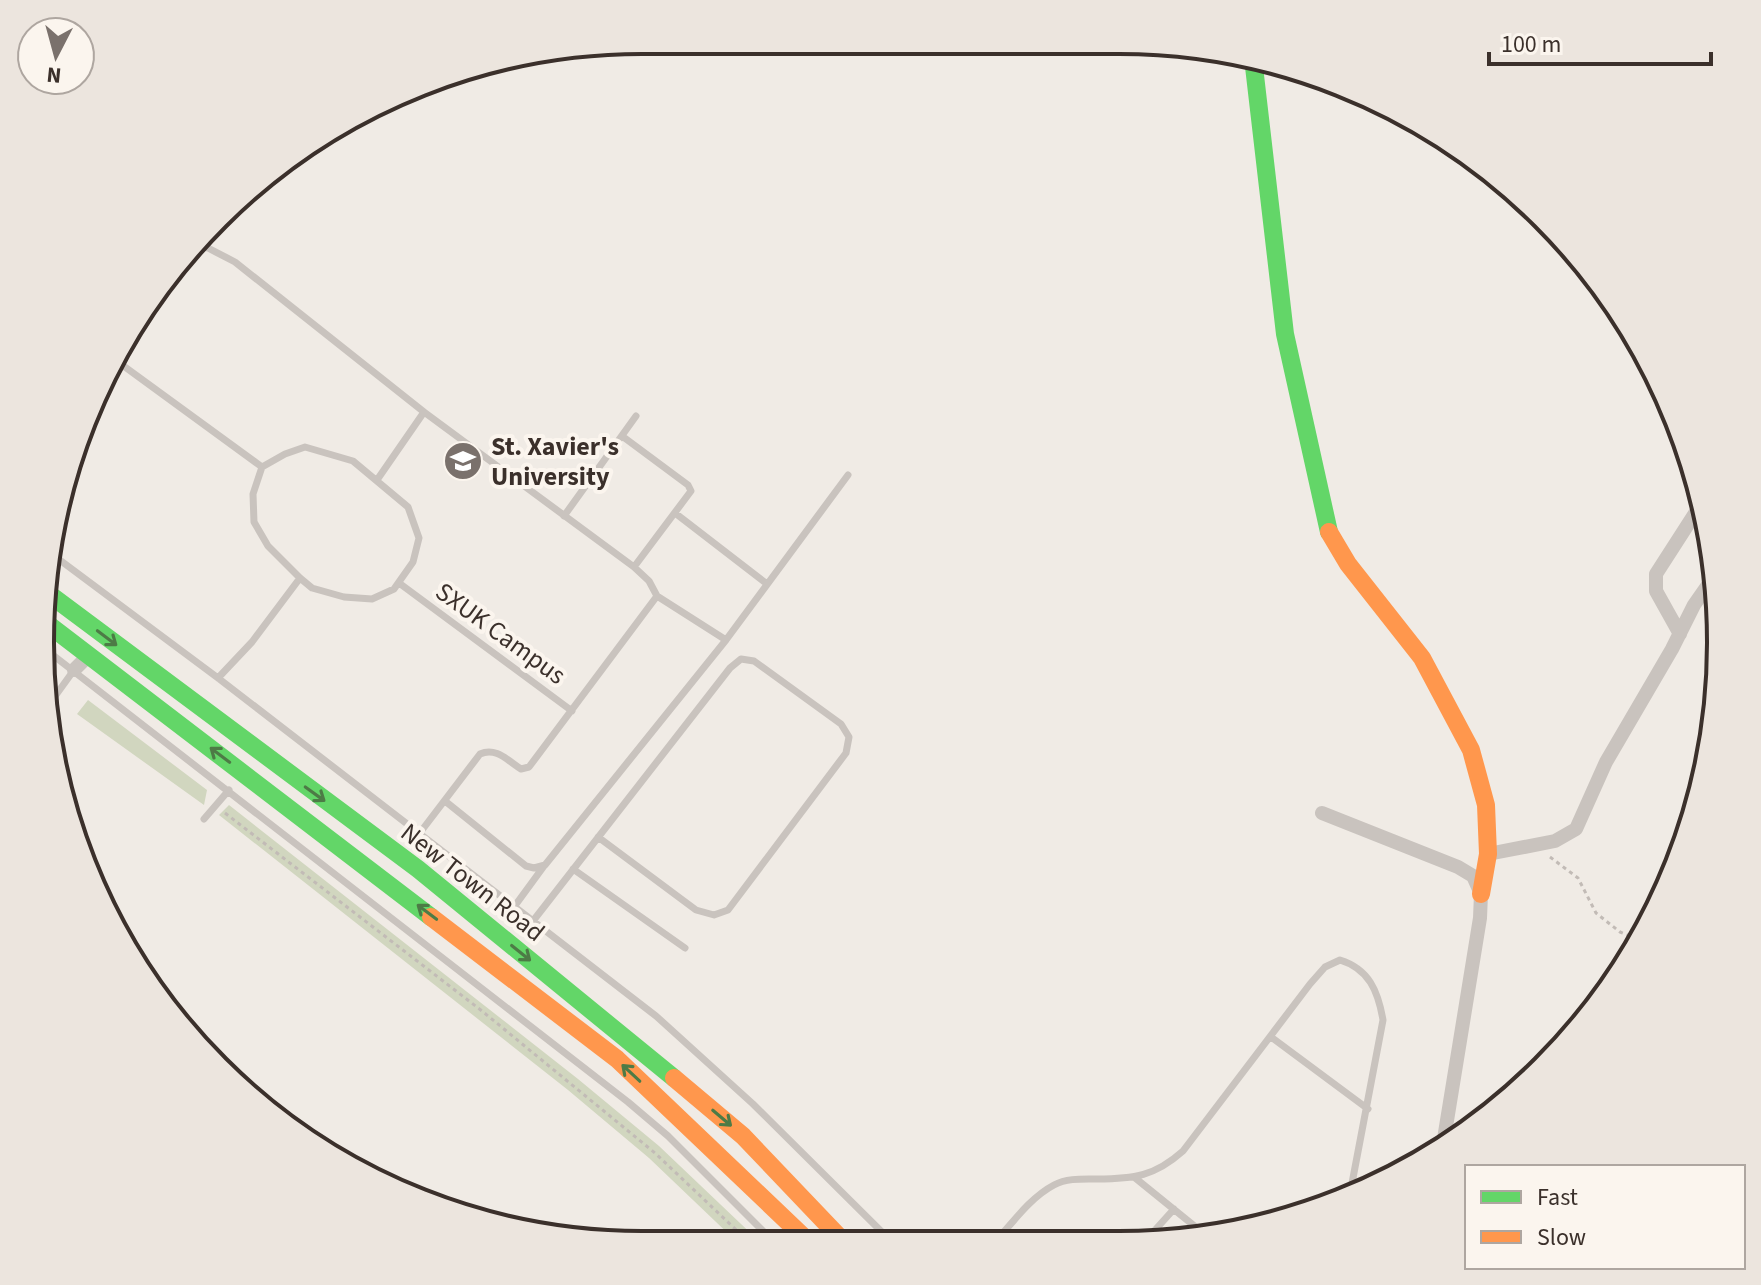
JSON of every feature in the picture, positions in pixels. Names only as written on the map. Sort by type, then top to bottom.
[{"type":"main road","points":[[1254,70],[1285,334],[1328,531],[1348,564],[1422,658],[1471,750],[1486,805],[1488,854],[1481,894]]},
{"type":"main road","name":"New Town Road","points":[[56,599],[418,869],[743,1136],[834,1231]]},
{"type":"main road","name":"New Town Road","points":[[54,629],[617,1059],[797,1231]]},
{"type":"street","points":[[1680,634],[1656,591],[1656,574],[1693,516]]},
{"type":"street","points":[[1488,854],[1564,837],[1576,829],[1606,762],[1705,590]]},
{"type":"street","points":[[74,670],[89,655]]},
{"type":"street","points":[[1322,813],[1458,867],[1473,876],[1481,894],[1477,949],[1445,1132]]},
{"type":"lane","points":[[206,248],[235,262],[424,412],[634,567],[649,581],[657,596],[726,640]]},
{"type":"lane","points":[[124,366],[262,467]]},
{"type":"lane","points":[[377,480],[424,412]]},
{"type":"lane","points":[[564,516],[636,416]]},
{"type":"lane","points":[[622,436],[690,487],[689,494],[634,567]]},
{"type":"lane","name":"SXUK Campus","points":[[305,447],[353,461],[408,507],[419,538],[413,562],[394,589],[372,599],[312,588],[300,578],[268,546],[254,522],[253,494],[262,467],[305,447]]},
{"type":"lane","points":[[514,907],[726,640],[848,475]]},
{"type":"lane","points":[[675,513],[767,584]]},
{"type":"lane","points":[[60,560],[218,678],[667,1026],[753,1104],[881,1231]]},
{"type":"lane","points":[[218,678],[252,642],[300,578]]},
{"type":"lane","name":"SXUK Campus","points":[[399,583],[572,711],[657,596]]},
{"type":"lane","points":[[54,656],[628,1102],[668,1136],[763,1231]]},
{"type":"lane","points":[[533,921],[573,869],[730,668],[741,659],[754,661],[841,724],[849,737],[846,753],[728,910],[714,915],[696,910],[598,837]]},
{"type":"lane","points":[[56,694],[74,670]]},
{"type":"lane","points":[[419,834],[480,754],[489,750],[497,752],[526,770],[572,711]]},
{"type":"lane","points":[[204,819],[229,790]]},
{"type":"lane","points":[[445,801],[526,866],[545,865]]},
{"type":"lane","points":[[573,869],[685,948]]},
{"type":"lane","points":[[1007,1231],[1036,1197],[1053,1185],[1068,1179],[1134,1177],[1154,1173],[1183,1151],[1325,967],[1340,960],[1356,965],[1371,982],[1380,997],[1383,1020],[1353,1182]]},
{"type":"lane","points":[[1271,1037],[1368,1109]]},
{"type":"lane","points":[[1134,1177],[1195,1226]]},
{"type":"lane","points":[[1155,1230],[1174,1209]]},
{"type":"path","points":[[217,805],[482,1011],[655,1153],[737,1231]]},
{"type":"path","points":[[1544,842],[1553,862],[1573,873],[1582,883],[1596,913],[1629,936]]},
{"type":"green space","points":[[88,700],[207,790],[204,805],[77,714]]},
{"type":"green space","points":[[229,805],[578,1079],[659,1146],[748,1231],[725,1231],[649,1158],[568,1090],[219,815]]},
{"type":"traffic: fast","points":[[1254,70],[1285,334],[1329,532]]},
{"type":"traffic: fast","points":[[56,599],[418,869],[674,1078]]},
{"type":"traffic: fast","points":[[54,629],[431,917]]},
{"type":"traffic: slow","points":[[1329,532],[1348,564],[1422,658],[1471,750],[1486,805],[1488,854],[1481,894]]},
{"type":"traffic: slow","points":[[431,917],[617,1059],[797,1231]]},
{"type":"traffic: slow","points":[[674,1078],[743,1136],[834,1231]]},
{"type":"place","name":"St. Xavier's University","points":[[463,461]]}]
